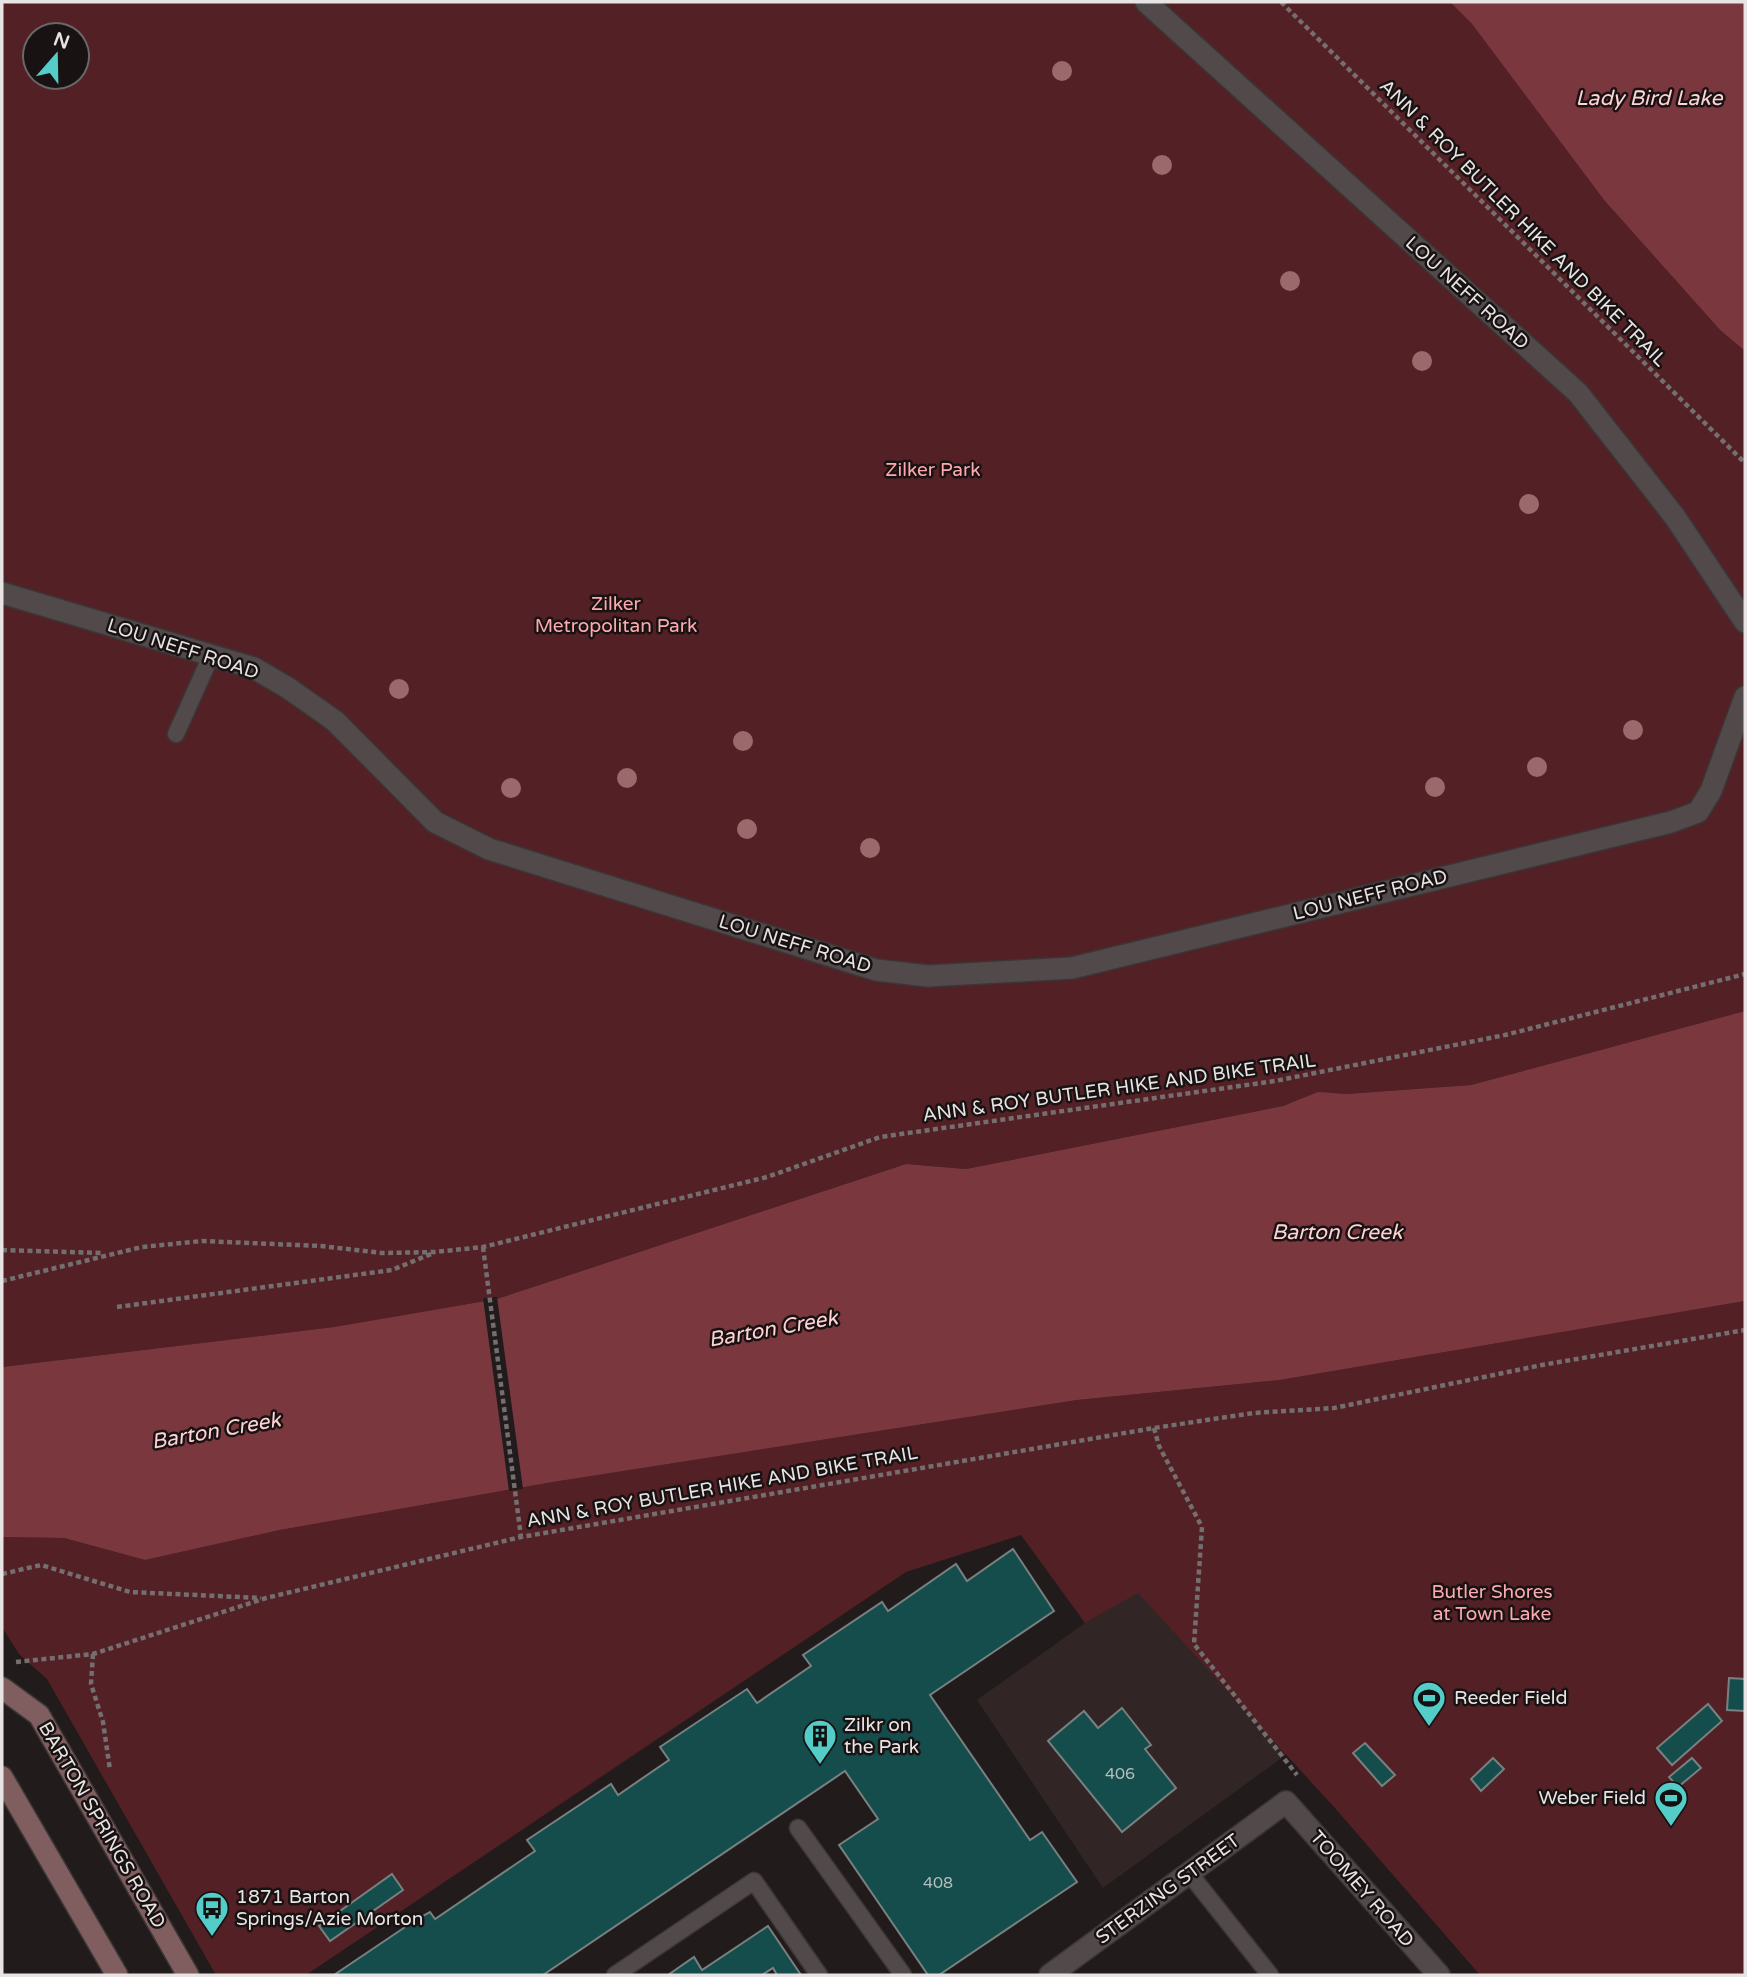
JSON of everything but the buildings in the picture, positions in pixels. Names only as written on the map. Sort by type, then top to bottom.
[{"type":"main road","name":"BARTON SPRINGS ROAD","points":[[2,1688],[39,1715],[188,1975]]},
{"type":"main road","points":[[2,1777],[117,1975]]},
{"type":"street","name":"LOU NEFF ROAD","points":[[1146,2],[1578,393],[1675,517],[1745,622]]},
{"type":"street","name":"LOU NEFF ROAD","points":[[2,593],[254,668],[335,721],[435,822],[489,849],[876,970],[928,976],[1072,968],[1671,822],[1698,812],[1711,791],[1745,697]]},
{"type":"street","name":"STERZING STREET","points":[[1050,1975],[1286,1802]]},
{"type":"street","name":"TOOMEY ROAD","points":[[1286,1802],[1439,1975]]},
{"type":"lane","points":[[176,734],[211,656]]},
{"type":"lane","points":[[798,1828],[903,1975]]},
{"type":"lane","points":[[1189,1873],[1270,1975]]},
{"type":"lane","points":[[615,1975],[754,1881],[819,1975]]},
{"type":"path","name":"ANN & ROY BUTLER HIKE AND BIKE TRAIL","points":[[1281,2],[1745,463]]},
{"type":"path","name":"ANN & ROY BUTLER HIKE AND BIKE TRAIL","points":[[1745,974],[1505,1035],[1275,1081],[880,1137],[767,1177],[483,1247],[521,1538],[1154,1428],[1254,1413],[1334,1408],[1542,1365],[1745,1330]]},
{"type":"path","points":[[2,1281],[142,1247],[202,1241],[321,1246],[382,1253],[435,1252],[483,1247]]},
{"type":"path","points":[[2,1250],[112,1253]]},
{"type":"path","points":[[117,1307],[392,1270],[435,1252]]},
{"type":"path","points":[[1154,1428],[1159,1446],[1202,1527],[1194,1644],[1296,1775]]},
{"type":"path","points":[[14,1662],[93,1654],[266,1598],[521,1538]]},
{"type":"path","points":[[2,1574],[41,1565],[130,1591],[266,1598]]},
{"type":"path","points":[[93,1654],[91,1684],[103,1722],[110,1770]]},
{"type":"shaded area","points":[[1138,1592],[1287,1754],[1103,1888],[977,1700],[1085,1623]]},
{"type":"green space","name":"Zilker Metropolitan Park","points":[[2,2],[1450,2],[1472,24],[1604,200],[1720,330],[1745,351],[1745,1011],[1471,1085],[1346,1094],[1318,1093],[1283,1106],[966,1169],[906,1164],[497,1299],[334,1327],[2,1367]]},
{"type":"green space","name":"Butler Shores at Town Lake","points":[[1745,1301],[1745,1975],[1480,1975],[1334,1807],[1138,1593],[1085,1623],[1021,1535],[906,1572],[306,1975],[216,1975],[47,1679],[19,1654],[2,1627],[2,1537],[64,1538],[145,1560],[280,1530],[553,1482],[1077,1400],[1280,1380]]},
{"type":"water","name":"Lady Bird Lake","points":[[1450,2],[1745,2],[1745,351],[1720,330],[1604,200],[1472,24]]},
{"type":"water","name":"Barton Creek","points":[[1745,1011],[1745,1301],[1280,1380],[1077,1400],[553,1482],[280,1530],[145,1560],[64,1538],[2,1537],[2,1367],[334,1327],[497,1299],[906,1164],[966,1169],[1283,1106],[1318,1092],[1346,1094],[1471,1085]]},
{"type":"pier","points":[[497,1297],[523,1489],[509,1491],[483,1298]]},
{"type":"place","name":"Reeder Field","points":[[1429,1728]]},
{"type":"place","name":"Zilkr on the Park","points":[[820,1766]]},
{"type":"place","name":"Weber Field","points":[[1671,1828]]},
{"type":"place","name":"1871 Barton Springs/Azie Morton","points":[[212,1938]]},
{"type":"park label","name":"Zilker Park","points":[[933,470]]}]
